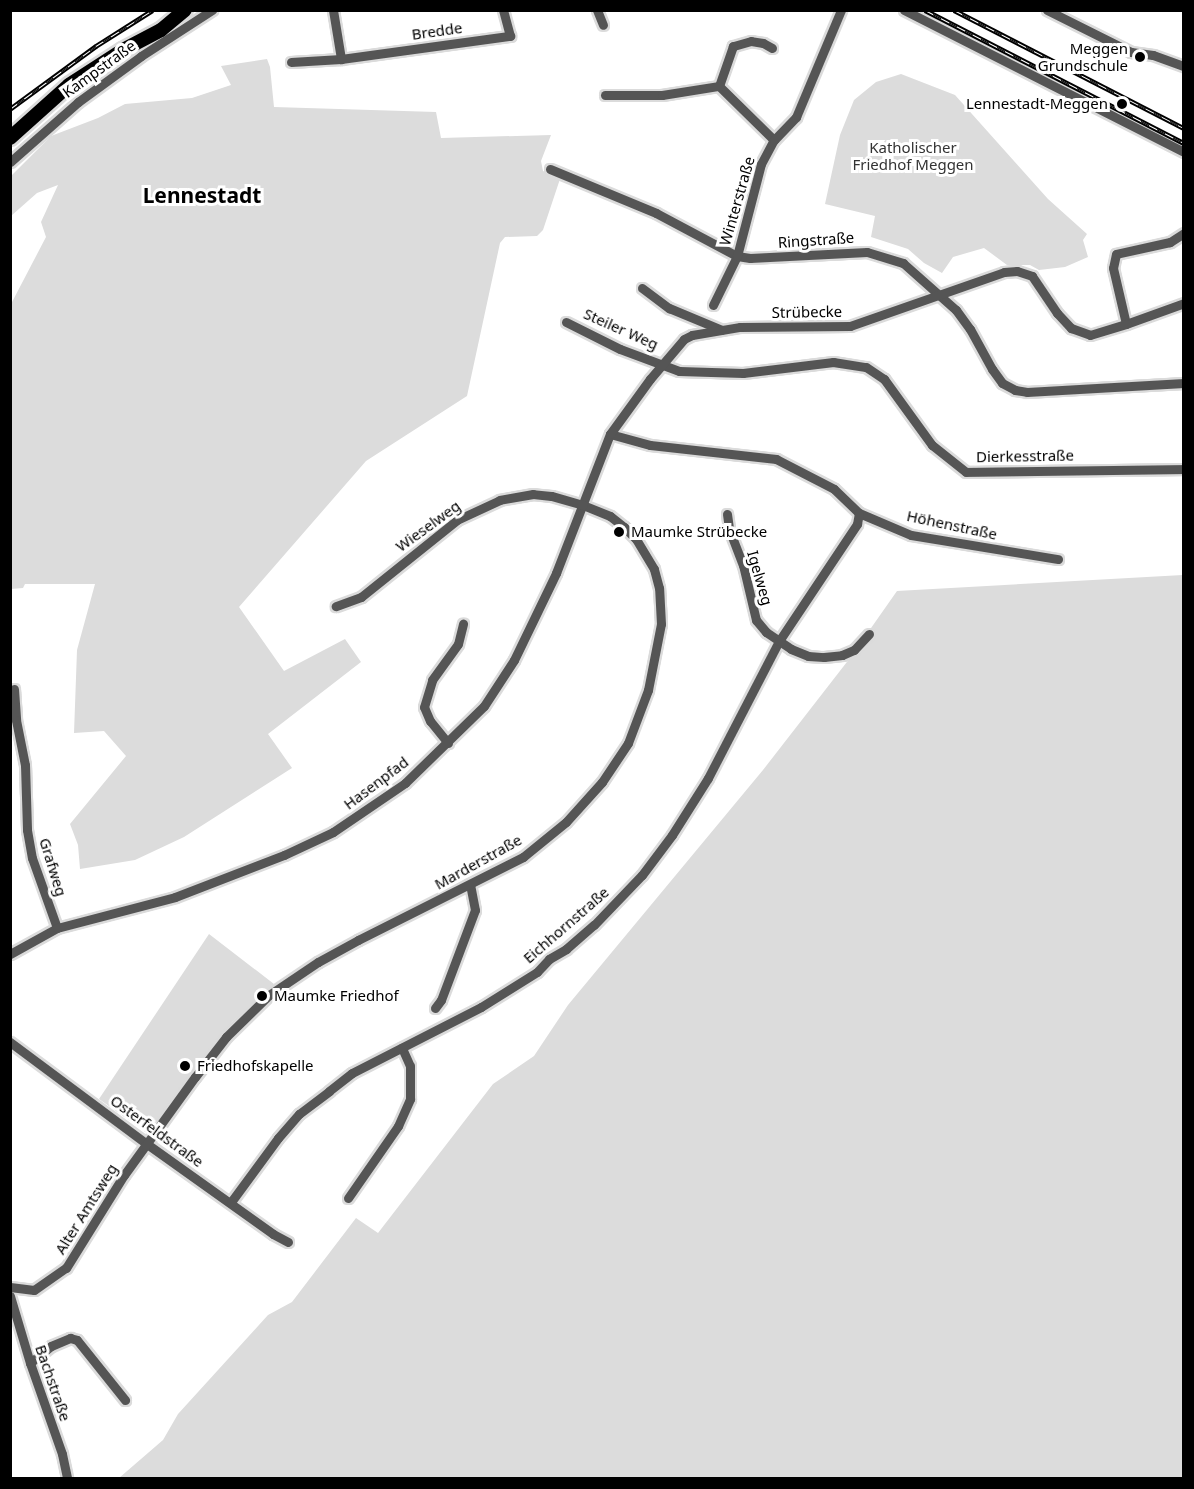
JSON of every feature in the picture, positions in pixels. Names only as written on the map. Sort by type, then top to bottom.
[{"type":"main road","points":[[10,138],[69,85],[123,50],[161,30],[185,10]]},
{"type":"street","name":"Kampstraße","points":[[10,162],[78,102],[212,10]]},
{"type":"street","points":[[333,10],[341,59]]},
{"type":"street","name":"Bredde","points":[[291,62],[341,59],[510,36],[503,10]]},
{"type":"street","points":[[597,10],[603,25]]},
{"type":"street","name":"Winterstraße","points":[[713,305],[737,256],[761,164],[774,140],[796,117],[841,10]]},
{"type":"street","points":[[904,10],[1184,152]]},
{"type":"street","points":[[1047,10],[1131,52],[1154,55],[1184,66]]},
{"type":"street","points":[[719,86],[733,46],[751,41],[763,43],[772,48]]},
{"type":"street","points":[[719,86],[774,140]]},
{"type":"street","points":[[605,95],[663,94],[719,86]]},
{"type":"street","name":"Ringstraße","points":[[550,170],[656,213],[737,256],[750,258],[867,252],[903,263],[922,277],[956,310],[1002,383],[1014,390],[1028,392],[1184,383]]},
{"type":"street","points":[[1184,233],[1170,242],[1116,254],[1113,268],[1126,324],[1184,303]]},
{"type":"street","name":"Strübecke","points":[[583,506],[610,434],[663,364],[684,339],[692,335],[740,327],[850,326],[1004,272],[1025,272],[1032,276],[1057,313],[1071,328],[1090,335],[1126,324]]},
{"type":"street","points":[[642,288],[669,308],[722,330]]},
{"type":"street","name":"Steiler Weg","points":[[566,322],[620,349],[663,364]]},
{"type":"street","name":"Dierkesstraße","points":[[663,364],[679,371],[708,373],[780,370],[833,362],[866,367],[884,379],[932,445],[966,472],[1184,469]]},
{"type":"street","name":"Höhenstraße","points":[[610,434],[650,445],[776,459],[834,489],[859,513],[911,535],[1058,559]]},
{"type":"street","name":"Wieselweg","points":[[336,606],[361,597],[426,543],[457,520],[481,507],[500,500],[533,494],[551,496],[583,506]]},
{"type":"street","name":"Hasenpfad","points":[[57,928],[175,897],[304,846],[333,832],[405,783],[484,706],[514,660],[539,612],[583,506]]},
{"type":"street","name":"Marderstraße","points":[[147,1144],[226,1037],[269,995],[318,962],[523,857],[566,822],[620,757],[648,690],[661,624],[658,578],[636,539],[624,526],[609,516],[583,506]]},
{"type":"street","name":"Eichhornstraße","points":[[231,1202],[278,1138],[299,1114],[352,1073],[481,1007],[537,972],[614,906],[642,875],[672,835],[708,778],[779,642],[857,524],[859,513]]},
{"type":"street","name":"Igelweg","points":[[727,514],[729,529],[743,565],[756,620],[779,642],[808,656],[824,657],[842,655],[854,650],[869,634]]},
{"type":"street","points":[[448,743],[430,722],[424,707],[432,680],[458,644],[463,624]]},
{"type":"street","name":"Grafweg","points":[[14,689],[16,720],[25,765],[27,830],[30,849],[57,928]]},
{"type":"street","points":[[435,1008],[441,1000],[475,909],[470,885]]},
{"type":"street","points":[[10,954],[57,928]]},
{"type":"street","name":"Osterfeldstraße","points":[[10,1041],[147,1144],[273,1234],[288,1242]]},
{"type":"street","points":[[348,1198],[398,1126],[410,1099],[410,1066],[402,1048]]},
{"type":"street","name":"Alter Amtsweg","points":[[10,1287],[34,1290],[66,1268],[96,1218],[147,1144]]},
{"type":"street","name":"Bachstraße","points":[[10,1296],[30,1363],[62,1454],[68,1479]]},
{"type":"street","points":[[30,1363],[51,1346],[70,1338],[77,1340],[125,1400]]},
{"type":"green space","points":[[267,59],[270,67],[274,107],[436,112],[441,138],[551,135],[541,161],[543,171],[560,179],[543,230],[537,236],[505,237],[500,243],[467,396],[366,461],[239,607],[284,671],[345,639],[361,662],[268,734],[292,768],[184,837],[135,860],[80,869],[78,845],[70,824],[126,756],[104,731],[74,733],[77,650],[95,584],[25,584],[23,588],[11,589],[11,304],[46,237],[41,222],[58,185],[37,193],[11,216],[11,176],[51,136],[98,118],[125,104],[192,98],[231,85],[221,66]]},
{"type":"green space","name":"Katholischer Friedhof Meggen","points":[[901,74],[955,95],[1048,199],[1087,234],[1083,240],[1088,257],[1065,267],[1039,270],[1030,265],[1007,265],[984,248],[953,257],[942,273],[924,263],[908,249],[871,237],[875,216],[825,204],[840,135],[854,100],[876,82]]},
{"type":"green space","points":[[1183,575],[1183,1478],[119,1478],[163,1440],[178,1414],[268,1315],[292,1302],[356,1218],[378,1233],[493,1084],[534,1056],[568,1005],[763,770],[850,658],[897,591]]},
{"type":"green space","points":[[209,934],[274,984],[232,1022],[148,1134],[99,1099]]},
{"type":"railway","points":[[10,109],[96,46],[153,10]]},
{"type":"railway","points":[[925,10],[1184,143]]},
{"type":"railway","points":[[954,10],[1184,128]]},
{"type":"place","name":"Meggen Grundschule","points":[[1140,57]]},
{"type":"place","name":"Lennestadt-Meggen","points":[[1122,104]]},
{"type":"place","name":"Maumke Strübecke","points":[[619,532]]},
{"type":"place","name":"Maumke Friedhof","points":[[262,996]]},
{"type":"place","name":"Friedhofskapelle","points":[[185,1066]]},
{"type":"district","name":"Lennestadt","points":[[202,195]]}]
